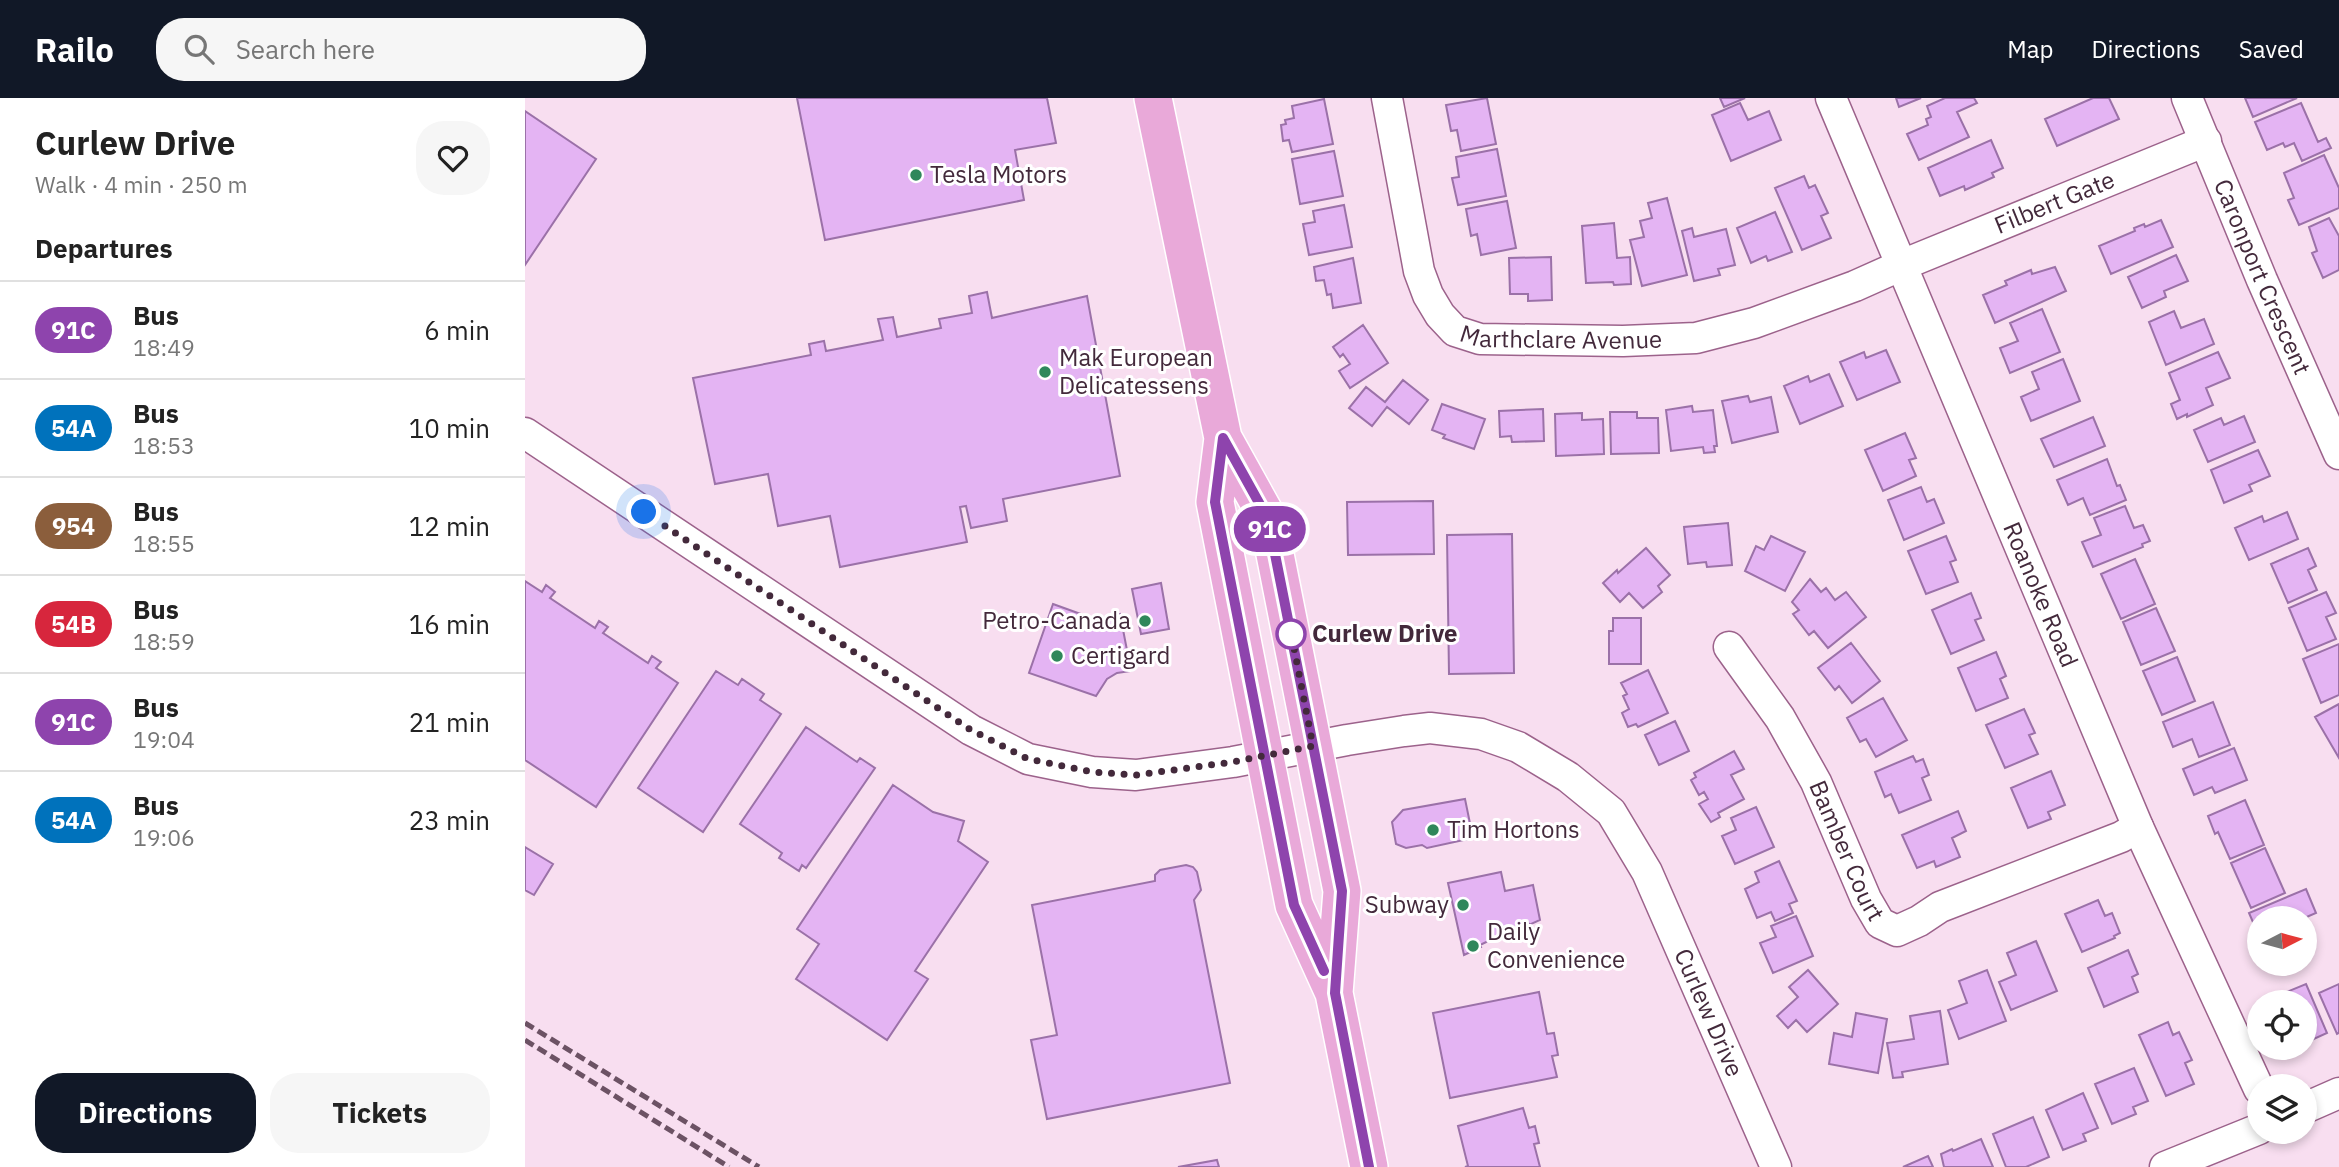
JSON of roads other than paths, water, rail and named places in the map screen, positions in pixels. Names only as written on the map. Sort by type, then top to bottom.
[{"type":"main road","points":[[1153,98],[1223,438],[1268,519],[1342,891],[1335,993]]},
{"type":"main road","points":[[1223,438],[1215,502],[1294,905],[1335,993],[1369,1167]]},
{"type":"street","name":"Marthclare Avenue","points":[[1387,98],[1419,271],[1427,295],[1455,331],[1480,339],[1623,341],[1696,338],[1754,323],[1856,286],[1902,265]]},
{"type":"street","name":"Roanoke Road","points":[[1831,98],[2138,827],[2252,1074]]},
{"type":"street","name":"Caronport Crescent","points":[[2187,98],[2262,280],[2339,454]]},
{"type":"street","name":"Filbert Gate","points":[[1902,265],[2206,141]]},
{"type":"street","name":"Curlew Drive","points":[[525,433],[971,730],[1028,759],[1092,772],[1136,775],[1192,769],[1313,746],[1430,728],[1481,734],[1518,747],[1558,771],[1611,812],[1647,872],[1776,1167]]},
{"type":"street","name":"Bamber Court","points":[[1729,648],[1780,718],[1816,782],[1880,923],[1897,931],[1940,907],[2121,837],[2138,827]]},
{"type":"street","points":[[2317,1103],[2339,1093]]},
{"type":"street","points":[[2165,1167],[2247,1134]]},
{"type":"railway","points":[[525,1023],[759,1167]]},
{"type":"railway","points":[[525,1040],[729,1167]]},
{"type":"place","name":"Tesla Motors","points":[[916,175]]},
{"type":"place","name":"Mak European Delicatessens","points":[[1045,372]]},
{"type":"place","name":"Petro-Canada","points":[[1145,621]]},
{"type":"place","name":"Curlew Drive","points":[[1291,634]]},
{"type":"place","name":"Certigard","points":[[1057,656]]},
{"type":"place","name":"Tim Hortons","points":[[1433,830]]},
{"type":"place","name":"Subway","points":[[1463,905]]},
{"type":"place","name":"Daily Convenience","points":[[1473,946]]}]
